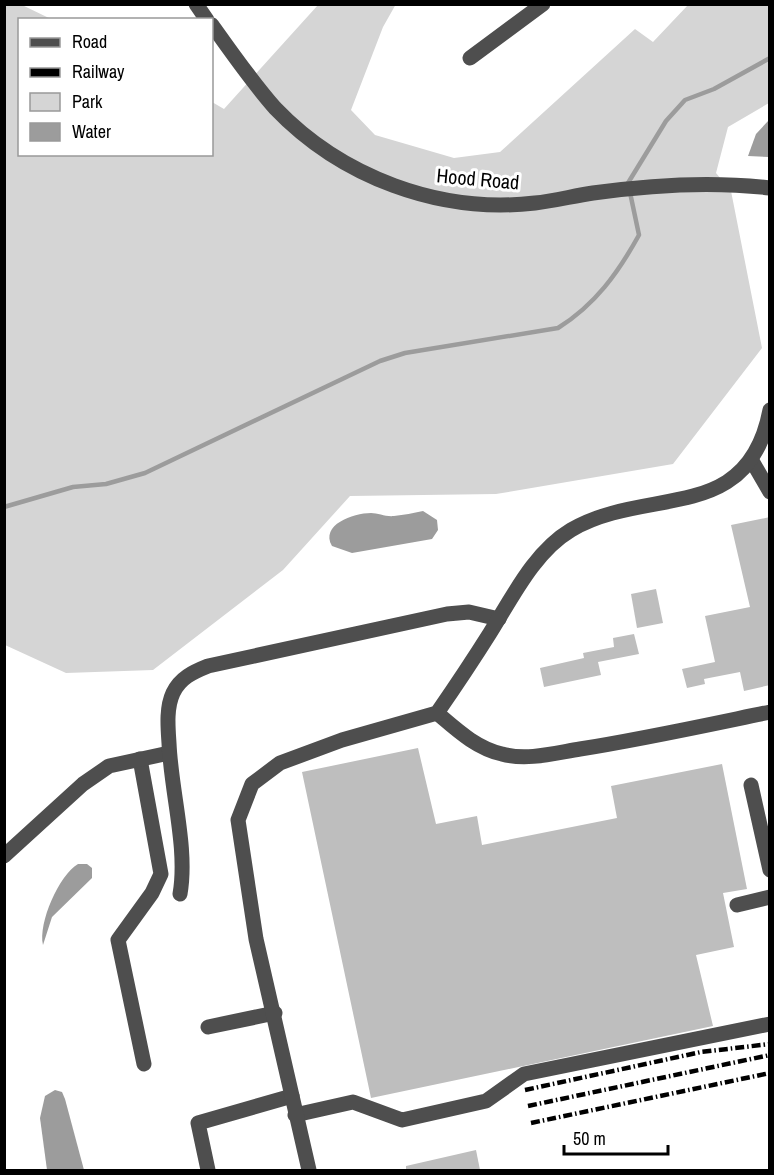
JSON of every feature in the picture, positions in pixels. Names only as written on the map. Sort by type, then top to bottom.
[{"type":"street","points":[[196,4],[206,18]]},
{"type":"street","points":[[470,58],[543,4]]},
{"type":"street","name":"Hood Road","points":[[213,26],[259,89],[293,125],[330,154],[387,184],[440,199],[483,204],[536,203],[594,193],[645,188],[717,185],[770,188]]},
{"type":"street","points":[[309,1170],[275,1013],[256,939],[238,820],[252,784],[280,763],[342,740],[437,713],[527,575],[552,545],[571,530],[606,514],[670,503],[731,482],[752,461],[766,427],[770,410]]},
{"type":"street","points":[[752,461],[770,492]]},
{"type":"street","points":[[180,894],[183,874],[169,753],[168,720],[172,694],[186,675],[208,666],[447,614],[469,612],[499,619]]},
{"type":"street","points":[[437,713],[463,736],[487,750],[505,755],[531,756],[616,743],[770,712]]},
{"type":"street","points":[[4,856],[83,784],[109,766],[169,753]]},
{"type":"street","points":[[140,759],[161,874],[152,893],[118,939],[144,1064]]},
{"type":"street","points":[[751,785],[770,870]]},
{"type":"street","points":[[736,904],[770,897]]},
{"type":"street","points":[[208,1027],[275,1013]]},
{"type":"street","points":[[296,1115],[352,1102],[402,1120],[486,1101],[524,1074],[770,1024]]},
{"type":"street","points":[[208,1170],[198,1123],[292,1096]]},
{"type":"green space","points":[[396,4],[383,27],[351,110],[375,135],[454,158],[500,152],[635,29],[653,42],[688,5],[769,5],[769,103],[728,127],[716,173],[731,191],[762,348],[673,464],[496,494],[350,496],[283,570],[153,670],[66,673],[5,645],[5,5],[22,5],[49,18],[18,18],[18,156],[213,156],[213,103],[224,109],[318,5]]},
{"type":"water","points":[[769,120],[769,157],[748,156],[756,134]]},
{"type":"water","points":[[423,511],[437,520],[438,530],[432,539],[352,553],[332,546],[329,539],[334,526],[356,515],[374,513],[391,516]]},
{"type":"water","points":[[78,864],[87,864],[92,868],[92,878],[52,917],[43,945],[44,925],[52,900],[64,878]]},
{"type":"water","points":[[55,1090],[62,1092],[65,1099],[84,1170],[47,1170],[40,1118],[45,1096]]},
{"type":"building","points":[[770,517],[770,685],[744,691],[740,672],[704,679],[705,684],[687,688],[682,669],[715,662],[705,616],[750,607],[731,525]]},
{"type":"building","points":[[656,589],[663,623],[637,628],[631,594]]},
{"type":"building","points":[[634,634],[639,654],[598,662],[601,675],[544,687],[540,668],[584,658],[583,653],[614,647],[613,638]]},
{"type":"building","points":[[418,748],[436,824],[477,816],[482,845],[617,818],[611,786],[722,764],[747,889],[723,893],[734,947],[696,955],[713,1026],[371,1098],[302,772]]},
{"type":"building","points":[[476,1150],[480,1170],[406,1170],[406,1166]]},
{"type":"waterway","points":[[4,507],[73,487],[106,484],[145,473],[380,361],[405,353],[558,328],[583,309],[604,287],[623,262],[639,235],[628,183],[666,121],[685,100],[714,89],[770,58]]},
{"type":"railway","points":[[525,1090],[701,1052],[770,1044]]},
{"type":"railway","points":[[528,1106],[770,1055]]},
{"type":"railway","points":[[531,1123],[770,1073]]}]
